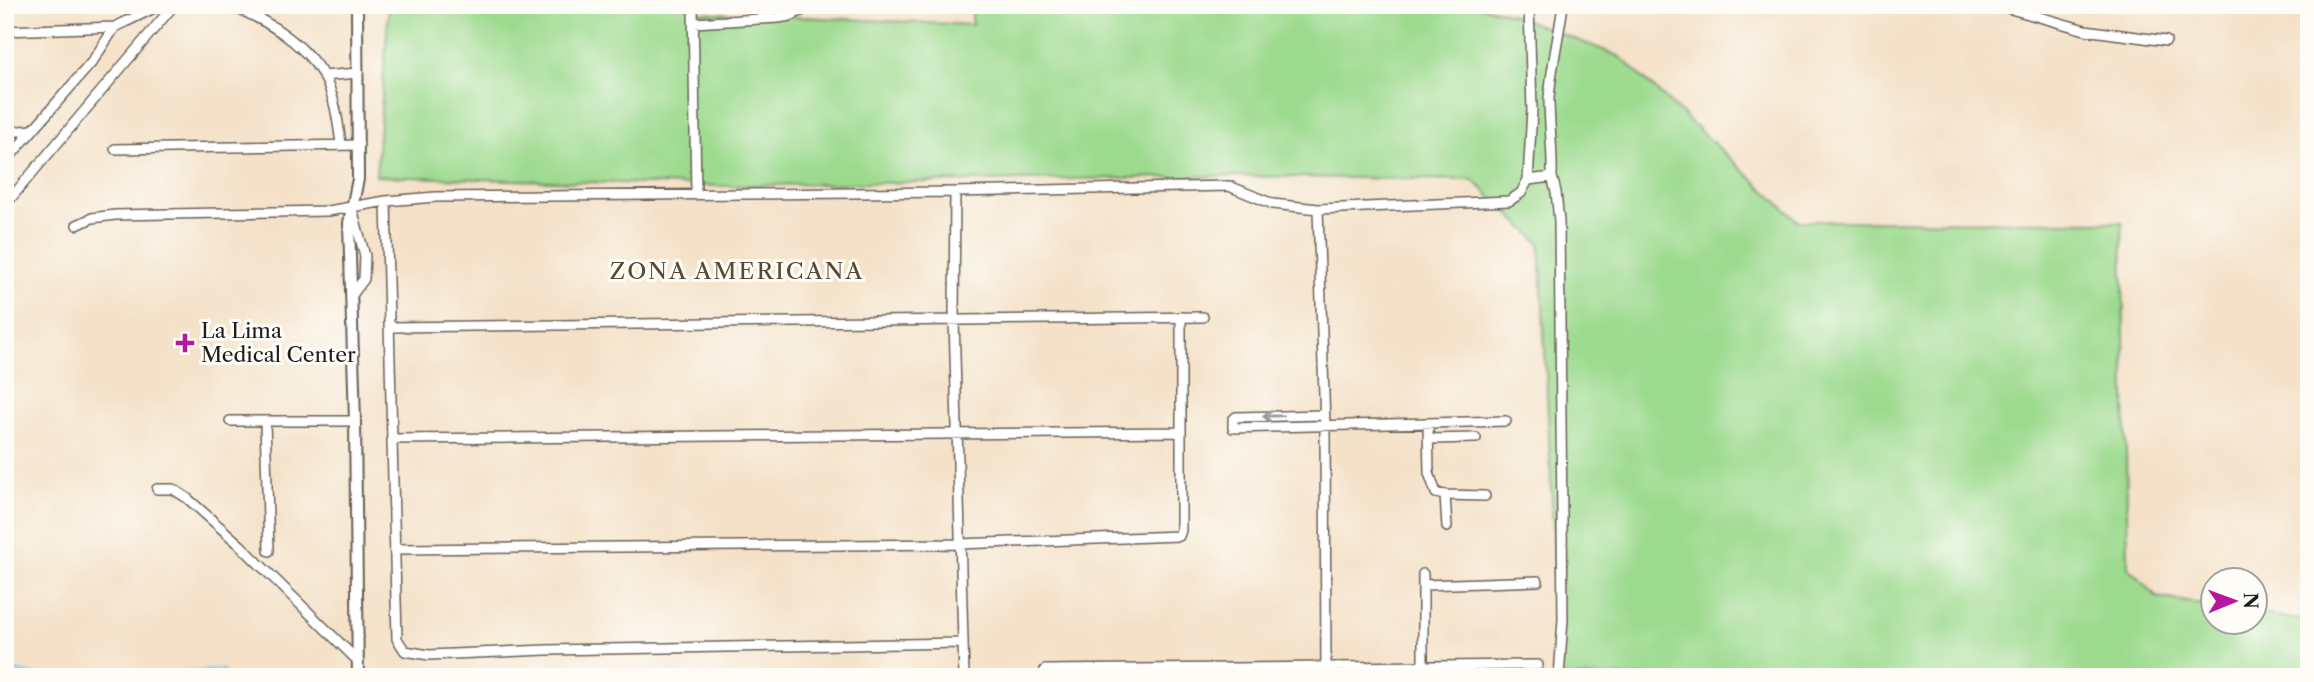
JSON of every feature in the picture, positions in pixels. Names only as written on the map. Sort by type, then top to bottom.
[{"type":"street","points":[[5,31],[116,27],[160,5]]},
{"type":"street","points":[[5,205],[174,5]]},
{"type":"street","points":[[227,5],[252,15],[285,35],[307,56],[323,76],[335,110],[341,144]]},
{"type":"street","points":[[357,5],[358,179],[349,223],[358,677]]},
{"type":"street","points":[[694,5],[696,194]]},
{"type":"street","points":[[694,23],[778,18],[790,16],[814,5]]},
{"type":"street","points":[[77,225],[92,218],[115,215],[328,211],[386,201],[436,197],[955,192],[1228,186],[1273,204],[1318,209],[1509,201],[1521,194],[1528,180],[1532,110],[1528,5]]},
{"type":"street","points":[[1559,677],[1563,619],[1563,446],[1559,221],[1552,177],[1549,95],[1563,5]]},
{"type":"street","points":[[1997,5],[2084,30],[2166,41]]},
{"type":"street","points":[[5,162],[92,62],[116,27]]},
{"type":"street","points":[[323,76],[358,73]]},
{"type":"street","points":[[5,132],[33,130]]},
{"type":"street","points":[[115,149],[359,145]]},
{"type":"street","points":[[1528,180],[1552,177]]},
{"type":"street","points":[[955,192],[956,433],[964,677]]},
{"type":"street","points":[[386,201],[397,639],[405,651],[417,653],[962,643]]},
{"type":"street","points":[[1318,209],[1331,672]]},
{"type":"street","points":[[395,549],[959,544],[1179,536],[1181,317]]},
{"type":"street","points":[[391,327],[1203,317]]},
{"type":"street","points":[[1324,415],[1236,417],[1233,426],[1234,429],[1506,421]]},
{"type":"street","points":[[230,421],[355,421]]},
{"type":"street","points":[[265,421],[269,551]]},
{"type":"street","points":[[1428,423],[1429,473],[1436,493],[1485,496]]},
{"type":"street","points":[[392,439],[1180,432]]},
{"type":"street","points":[[1429,439],[1476,438]]},
{"type":"street","points":[[157,489],[173,489],[187,498],[239,544],[358,662]]},
{"type":"street","points":[[1445,495],[1447,527]]},
{"type":"street","points":[[1423,574],[1423,666]]},
{"type":"street","points":[[1423,585],[1538,581]]},
{"type":"street","points":[[1045,670],[1331,672],[1423,666],[1538,665]]},
{"type":"green space","points":[[389,5],[693,5],[695,12],[972,25],[972,5],[1473,5],[1502,11],[1619,56],[1798,221],[2122,222],[2128,567],[2157,597],[2198,604],[2198,636],[2268,636],[2268,615],[2309,621],[2309,677],[1560,677],[1540,243],[1473,180],[1231,176],[720,186],[376,176]]},
{"type":"water","points":[[2233,5],[2309,5],[2309,14]]},
{"type":"waterway","points":[[5,668],[44,677]]},
{"type":"waterway","points":[[102,677],[223,670],[226,677]]},
{"type":"place","name":"La Lima Medical Center","points":[[185,343]]},
{"type":"district","name":"ZONA AMERICANA","points":[[737,271]]}]
